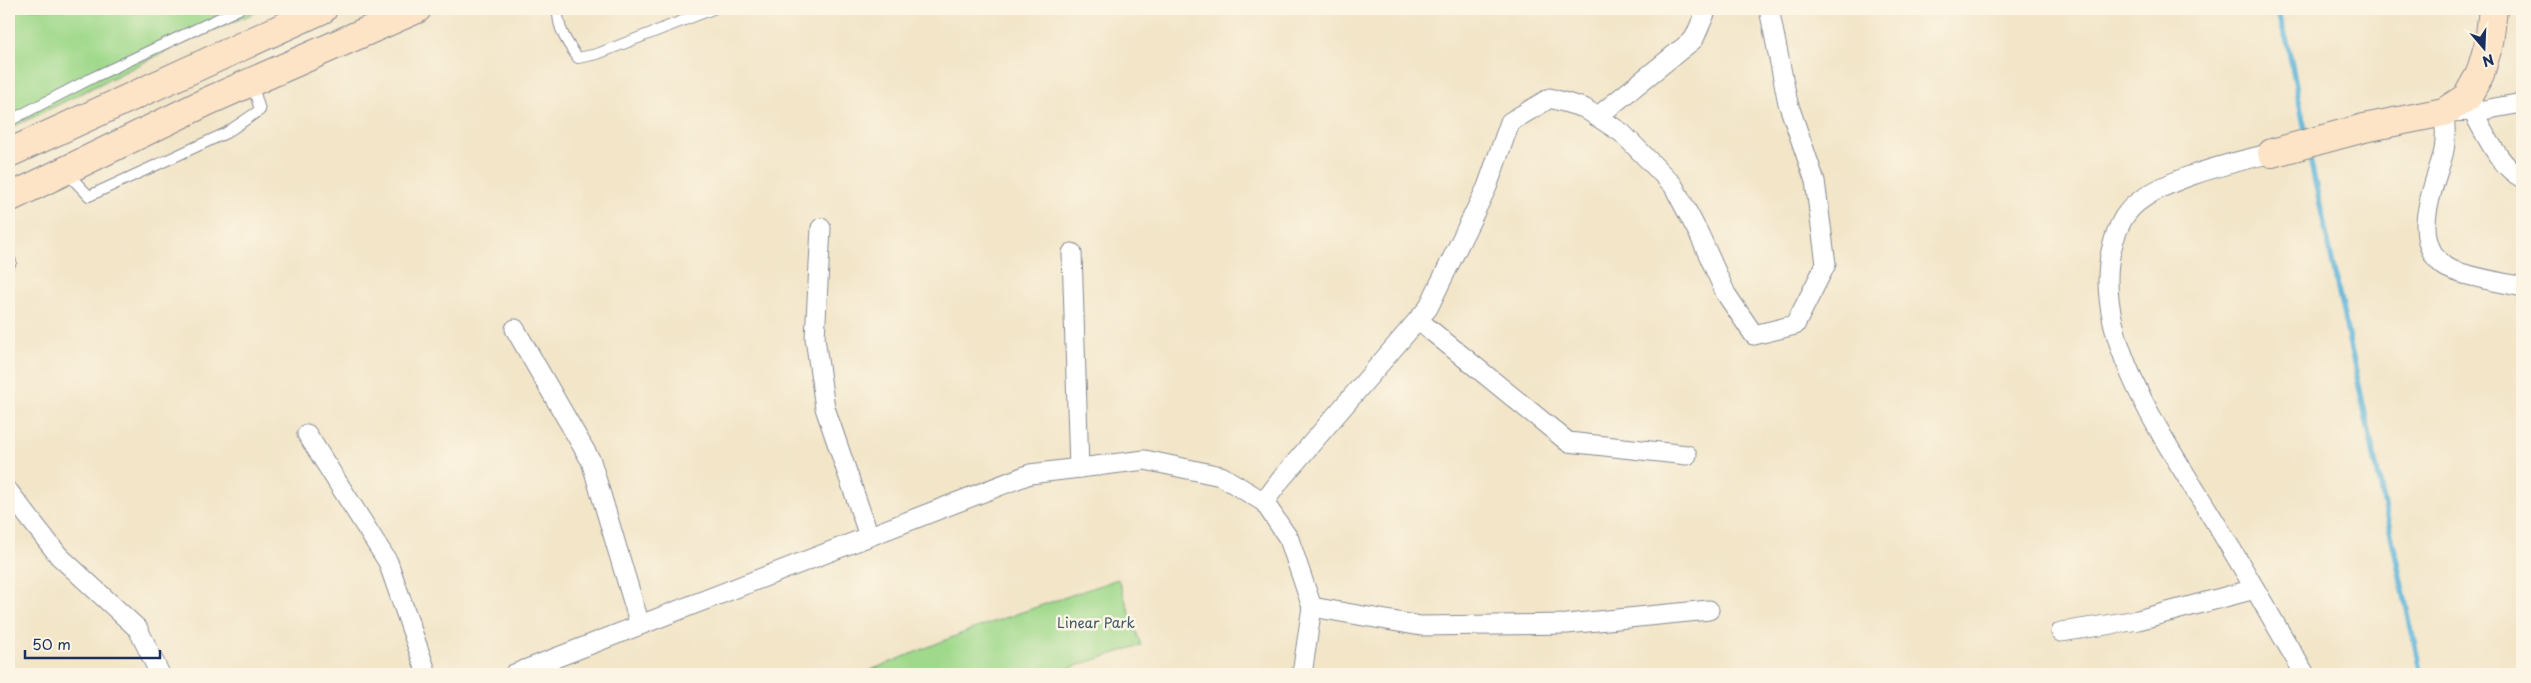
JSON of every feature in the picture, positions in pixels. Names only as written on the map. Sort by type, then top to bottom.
[{"type":"street","points":[[9,153],[323,9]]},
{"type":"street","points":[[9,198],[252,82],[417,9]]},
{"type":"street","points":[[1597,116],[1694,39],[1708,9]]},
{"type":"street","points":[[1264,502],[1282,478],[1428,308],[1487,187],[1510,122],[1550,98],[1584,108],[1622,133],[1673,185],[1700,236],[1726,294],[1754,335],[1795,325],[1826,264],[1815,181],[1788,103],[1769,9]]},
{"type":"street","points":[[2444,112],[2467,97],[2480,74],[2488,43],[2493,9]]},
{"type":"street","points":[[2305,674],[2139,393],[2117,340],[2107,292],[2110,254],[2127,212],[2147,196],[2189,175],[2364,128],[2444,112],[2472,112],[2522,103]]},
{"type":"street","points":[[2444,112],[2443,157],[2426,210],[2427,232],[2433,252],[2445,266],[2450,268],[2522,287]]},
{"type":"street","points":[[2472,112],[2491,144],[2516,174],[2522,178]]},
{"type":"street","points":[[821,228],[815,338],[824,399],[870,536]]},
{"type":"street","points":[[1072,253],[1079,468]]},
{"type":"street","points":[[1418,320],[1568,442],[1687,455]]},
{"type":"street","points":[[515,329],[591,461],[640,624]]},
{"type":"street","points":[[307,434],[388,562],[427,674]]},
{"type":"street","points":[[514,674],[1030,474],[1145,460],[1221,476],[1264,502],[1289,539],[1312,606],[1302,674]]},
{"type":"street","points":[[9,492],[59,556],[138,629],[160,674]]},
{"type":"street","points":[[2060,632],[2138,620],[2255,589]]},
{"type":"street","points":[[1312,606],[1421,626],[1567,624],[1709,610]]},
{"type":"lane","points":[[9,121],[94,77],[239,9]]},
{"type":"lane","points":[[558,9],[558,18],[564,38],[578,58],[597,54],[713,9]]},
{"type":"lane","points":[[65,171],[88,196],[226,133],[260,110],[252,82]]},
{"type":"lane","points":[[9,257],[11,262],[9,265]]},
{"type":"green space","points":[[9,9],[264,9],[185,42],[9,129]]},
{"type":"green space","name":"Linear Park","points":[[1118,579],[1141,645],[1051,674],[861,674],[973,629]]},
{"type":"waterway","points":[[2276,9],[2287,41],[2306,135]]},
{"type":"waterway","points":[[2308,149],[2421,674]]}]
